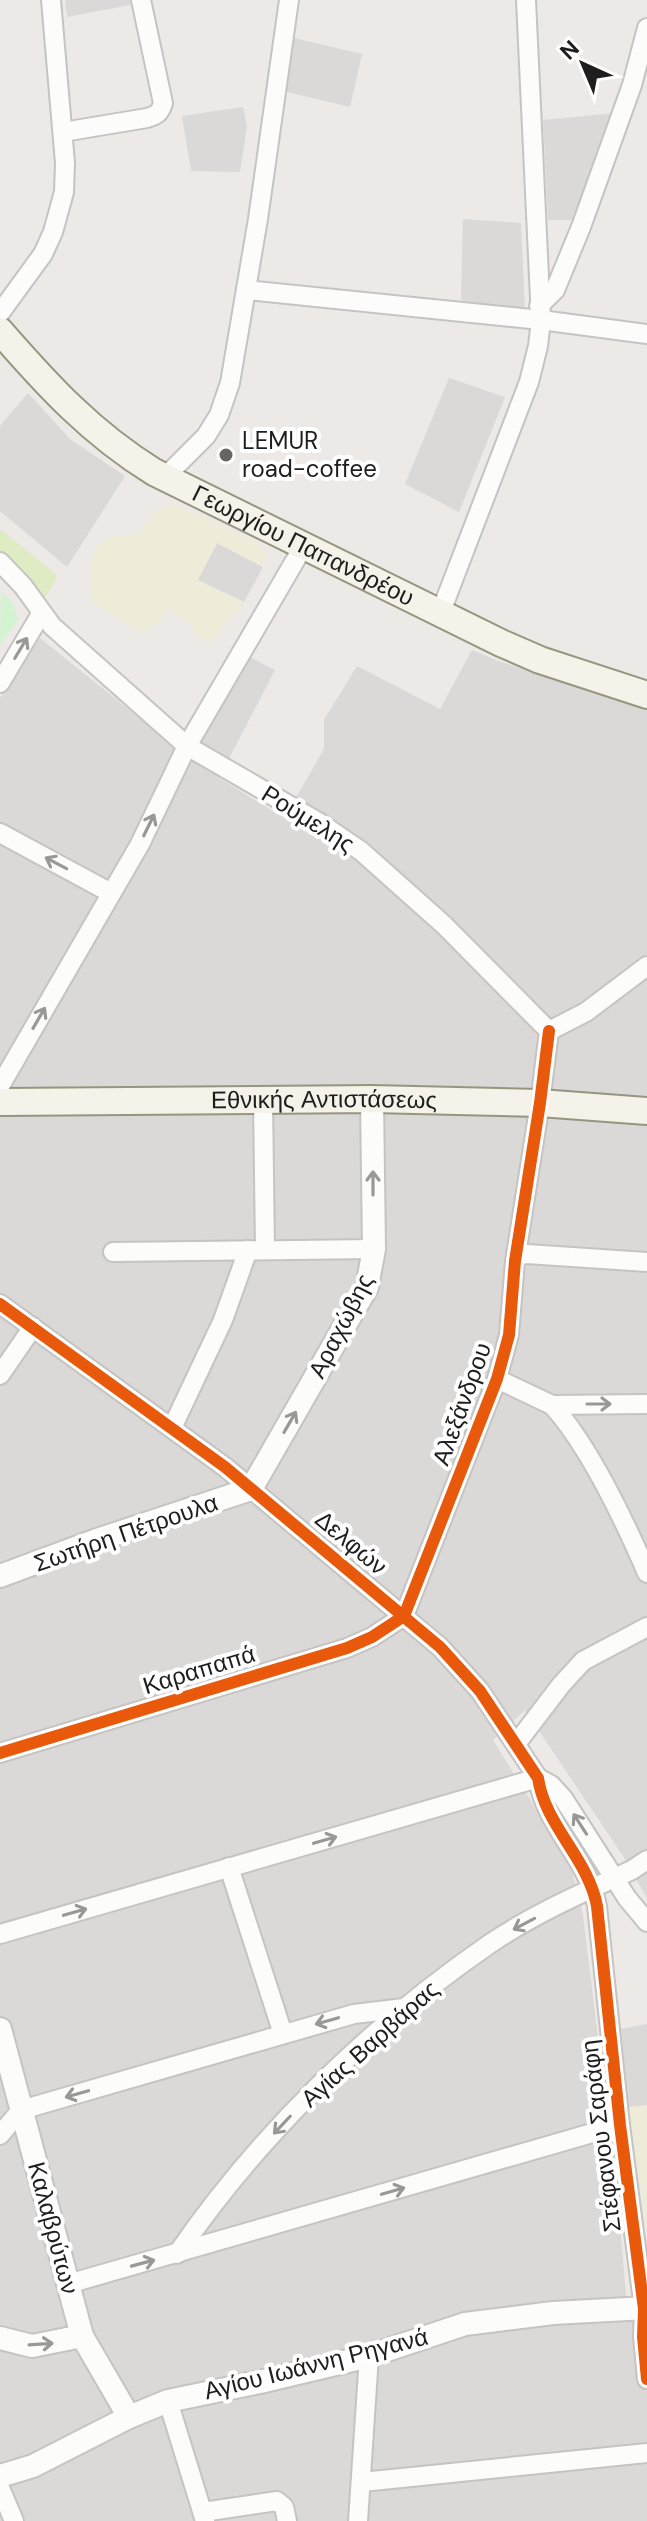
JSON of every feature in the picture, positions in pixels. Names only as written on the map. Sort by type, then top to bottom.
[{"type":"main road","name":"Γεωργίου Παπανδρέου","points":[[0,331],[63,402],[92,428],[120,451],[165,477],[440,614],[540,660],[647,695]]},
{"type":"main road","name":"Εθνικής Αντιστάσεως","points":[[0,1102],[372,1099],[540,1103],[647,1111]]},
{"type":"street","points":[[0,313],[32,272],[53,232],[64,192],[63,132],[51,0]]},
{"type":"street","points":[[63,132],[147,118],[161,111],[163,103],[141,0]]},
{"type":"street","points":[[165,477],[206,436],[219,415],[230,383],[289,0]]},
{"type":"street","points":[[440,614],[529,382],[538,346],[540,313],[526,0]]},
{"type":"street","points":[[540,313],[555,290],[581,227],[632,85],[647,28]]},
{"type":"street","points":[[246,290],[540,313],[647,334]]},
{"type":"street","points":[[0,1086],[140,844],[187,746],[303,547]]},
{"type":"street","name":"Ρούμελης","points":[[3,574],[23,586],[46,620],[187,746],[320,823],[361,851],[444,925],[549,1031]]},
{"type":"street","points":[[0,683],[46,620]]},
{"type":"street","points":[[0,833],[111,893]]},
{"type":"street","points":[[549,1031],[586,1012],[647,966]]},
{"type":"street","name":"Αλεξάνδρου","points":[[404,1616],[497,1379],[509,1335],[515,1261],[549,1031]]},
{"type":"street","name":"Αραχώβης","points":[[251,1489],[367,1287],[374,1249],[372,1099]]},
{"type":"street","points":[[172,1428],[257,1250],[263,1100]]},
{"type":"street","points":[[113,1252],[374,1249]]},
{"type":"street","points":[[515,1261],[520,1255],[527,1254],[647,1262]]},
{"type":"street","name":"Δελφών","points":[[0,1304],[251,1489],[404,1616],[471,1679],[538,1778],[540,1793],[548,1810],[593,1888]]},
{"type":"street","points":[[0,1375],[33,1327]]},
{"type":"street","points":[[497,1379],[552,1405],[647,1404]]},
{"type":"street","points":[[552,1405],[576,1437],[618,1512],[647,1573]]},
{"type":"street","name":"Σωτήρη Πέτρουλα","points":[[0,1576],[251,1489]]},
{"type":"street","name":"Καραπαπά","points":[[0,1753],[347,1648],[372,1637],[404,1616]]},
{"type":"street","points":[[516,1744],[583,1661],[647,1627]]},
{"type":"street","points":[[0,1934],[538,1778]]},
{"type":"street","name":"Δελφών","points":[[538,1778],[551,1785],[563,1798],[641,1916]]},
{"type":"street","name":"Αγίας Βαρβάρας","points":[[177,2254],[217,2197],[304,2101],[404,2008],[492,1943],[647,1860]]},
{"type":"street","points":[[229,1867],[283,2034]]},
{"type":"street","name":"Στέφανου Σαράφη","points":[[593,1888],[600,1927],[620,2125],[646,2308],[643,2337],[647,2379]]},
{"type":"street","name":"Δελφών","points":[[600,1927],[600,1916],[606,1906],[616,1902],[627,1903],[641,1916]]},
{"type":"street","points":[[0,2135],[21,2110],[354,2014],[404,2008]]},
{"type":"street","name":"Καλαβρύτων","points":[[0,2029],[82,2336],[129,2417]]},
{"type":"street","points":[[68,2284],[620,2125]]},
{"type":"street","name":"Αγίου Ιωάννη Ρηγανά","points":[[0,2479],[168,2401],[369,2356],[481,2321],[646,2308]]},
{"type":"street","points":[[0,2338],[32,2346],[82,2336]]},
{"type":"street","points":[[358,2521],[369,2356]]},
{"type":"street","points":[[168,2401],[204,2517],[277,2501],[284,2507],[287,2521]]},
{"type":"street","points":[[362,2482],[647,2453]]},
{"type":"street","points":[[0,2488],[14,2521]]},
{"type":"shaded area","points":[[65,0],[130,0],[130,5],[67,17]]},
{"type":"shaded area","points":[[290,37],[362,54],[350,107],[279,90]]},
{"type":"shaded area","points":[[243,107],[247,126],[240,172],[191,171],[182,116]]},
{"type":"shaded area","points":[[616,113],[576,220],[548,220],[543,120]]},
{"type":"shaded area","points":[[463,219],[521,223],[525,311],[461,300]]},
{"type":"shaded area","points":[[449,378],[505,397],[459,512],[405,484]]},
{"type":"shaded area","points":[[28,393],[70,439],[125,476],[67,567],[0,511],[0,426]]},
{"type":"shaded area","points":[[170,504],[259,544],[267,556],[263,567],[217,543],[198,580],[244,602],[211,642],[197,637],[189,623],[170,609],[157,623],[140,633],[91,601],[91,559],[97,546],[116,536],[140,534],[154,514]]},
{"type":"shaded area","points":[[217,543],[263,567],[244,602],[197,580]]},
{"type":"shaded area","points":[[40,638],[188,757],[246,655],[275,670],[219,778],[284,818],[324,749],[324,720],[357,666],[440,709],[472,650],[498,661],[647,707],[647,1898],[623,1856],[525,1710],[493,1740],[571,1866],[583,1915],[618,2201],[627,2307],[647,2306],[647,2521],[0,2521],[0,698]]},
{"type":"shaded area","points":[[647,2024],[647,2105],[629,2107],[621,2029]]},
{"type":"shaded area","points":[[647,2105],[647,2231],[629,2107]]},
{"type":"green space","points":[[0,529],[58,576],[43,601],[19,567],[0,552]]},
{"type":"green space","points":[[1,592],[12,601],[18,619],[0,646]]},
{"type":"cycle path","points":[[0,1753],[347,1648],[372,1637],[404,1616],[497,1379],[509,1335],[515,1261],[549,1031]]},
{"type":"cycle path","points":[[0,1304],[225,1467],[440,1647],[480,1691],[538,1778],[549,1812],[585,1872],[597,1906],[620,2125],[644,2309],[647,2379]]},
{"type":"place","name":"LEMUR road-coffee","points":[[226,455]]}]
